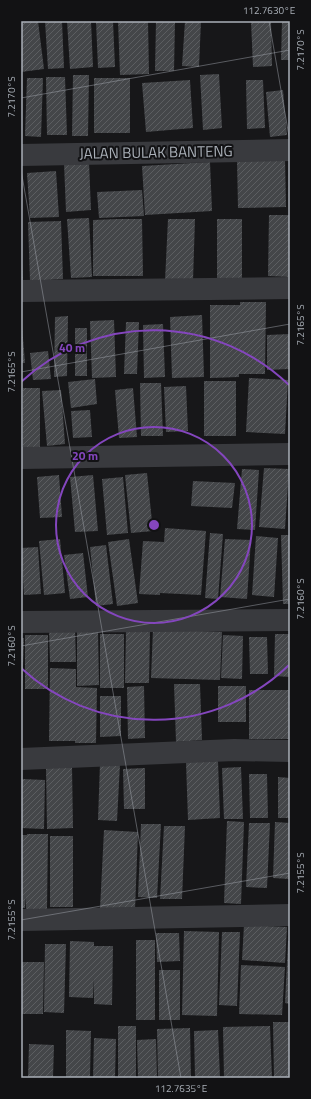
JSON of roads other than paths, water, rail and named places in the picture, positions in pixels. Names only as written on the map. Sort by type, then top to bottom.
[{"type":"street","name":"JALAN BULAK BANTENG","points":[[21,154],[290,150]]},
{"type":"street","points":[[21,291],[290,288]]},
{"type":"street","points":[[21,458],[290,454]]},
{"type":"street","points":[[21,622],[290,620]]},
{"type":"street","points":[[21,759],[234,750],[290,751]]},
{"type":"street","points":[[21,920],[290,915]]}]
